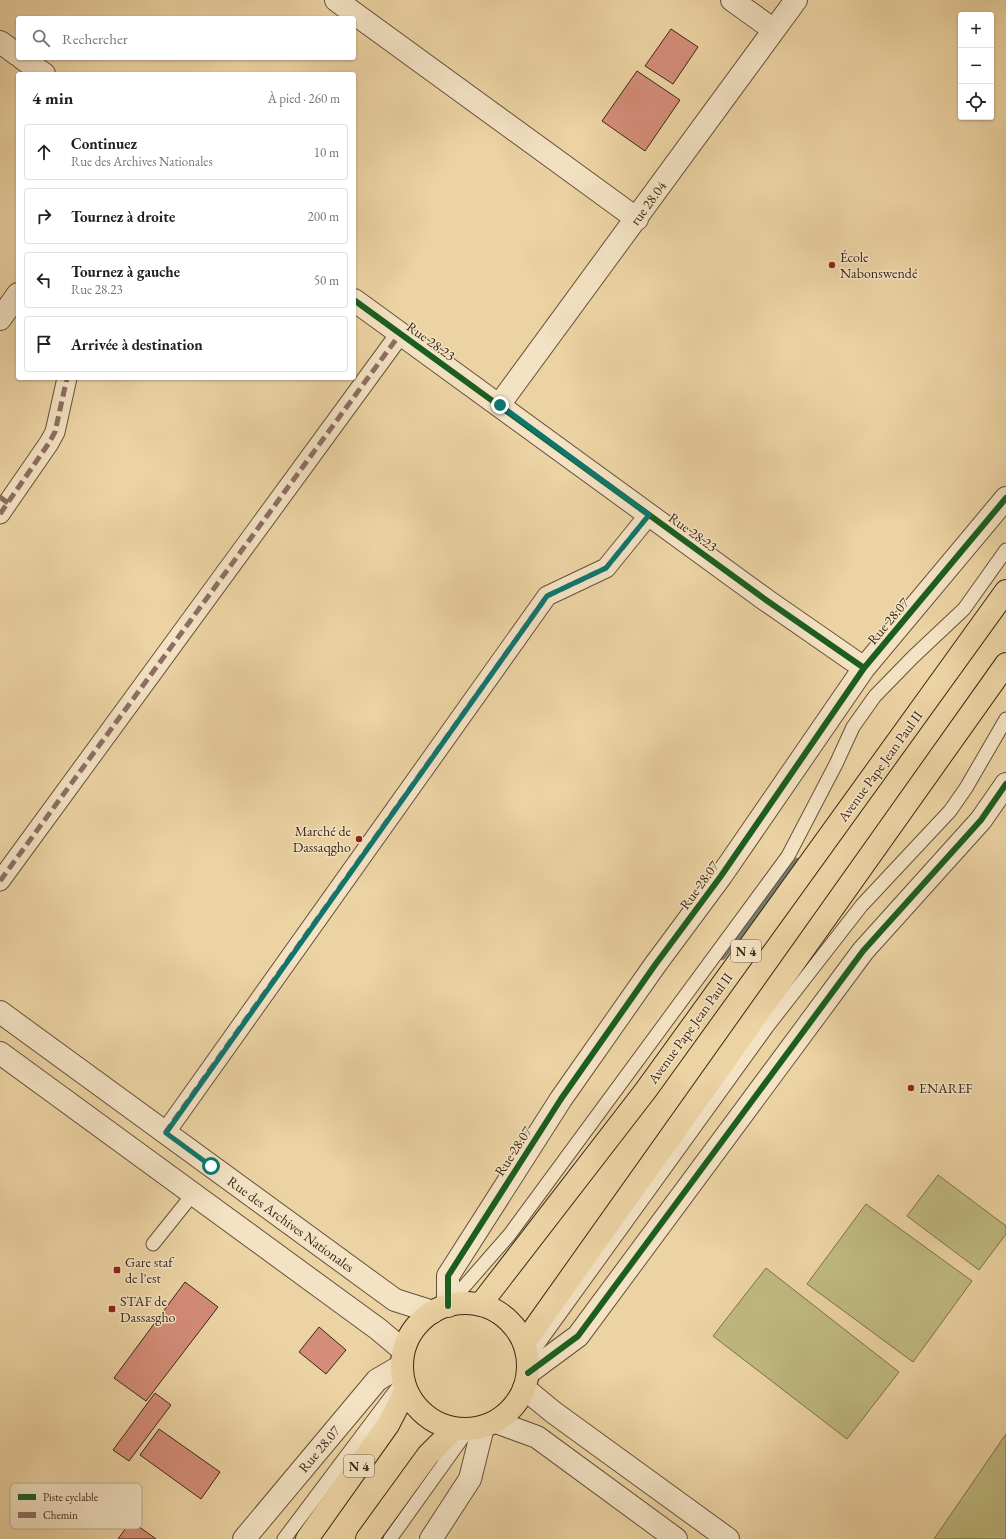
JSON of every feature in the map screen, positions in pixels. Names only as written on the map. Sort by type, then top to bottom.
[{"type":"highway","name":"Avenue Pape Jean Paul II","points":[[480,1305],[646,1090],[1006,591]]},
{"type":"highway","points":[[367,1539],[428,1455],[475,1427],[508,1413],[517,1402],[526,1366],[1006,664]]},
{"type":"highway","points":[[440,1309],[464,1303],[480,1305],[494,1310],[507,1319],[517,1330],[526,1366]]},
{"type":"highway","name":"N 4","points":[[307,1539],[388,1425],[403,1372],[411,1331],[440,1309]]},
{"type":"highway","points":[[403,1372],[409,1398],[417,1409],[428,1418],[440,1425],[475,1427]]},
{"type":"street","points":[[336,0],[637,218]]},
{"type":"street","points":[[732,0],[774,30]]},
{"type":"street","name":"rue 28.04","points":[[500,405],[796,0]]},
{"type":"street","points":[[0,42],[16,54]]},
{"type":"street","points":[[25,60],[41,72]]},
{"type":"street","points":[[0,319],[16,297]]},
{"type":"street","name":"Rue 28.23","points":[[356,301],[766,600],[864,668]]},
{"type":"street","points":[[0,881],[400,334]]},
{"type":"street","points":[[3,505],[49,443],[55,432],[67,380]]},
{"type":"street","name":"Rue 28.07","points":[[440,1309],[448,1276],[561,1099],[655,965],[721,876],[864,668],[1006,498]]},
{"type":"street","points":[[166,1133],[547,596],[606,568],[649,515]]},
{"type":"street","points":[[728,1539],[559,1416],[526,1366],[578,1336],[863,951],[981,820],[1006,784]]},
{"type":"street","name":"Rue des Archives Nationales","points":[[0,1012],[395,1300],[440,1309]]},
{"type":"street","points":[[0,1053],[372,1324],[403,1372]]},
{"type":"street","name":"Rue 28.07","points":[[244,1539],[377,1380],[403,1372]]},
{"type":"street","points":[[430,1539],[470,1479],[475,1427],[536,1437],[676,1539]]},
{"type":"lane","points":[[440,1309],[510,1234],[788,856],[836,764],[853,727],[875,696],[913,657],[964,609],[1006,550]]},
{"type":"lane","points":[[526,1366],[771,1021],[862,905],[950,811],[966,788],[1006,719]]},
{"type":"lane","points":[[153,1244],[193,1194]]},
{"type":"lane","points":[[284,1539],[403,1372]]},
{"type":"lane","points":[[390,1539],[475,1427]]},
{"type":"shaded area","points":[[938,1175],[1006,1226],[1006,1234],[979,1270],[907,1216]]},
{"type":"shaded area","points":[[866,1204],[972,1281],[913,1362],[807,1284]]},
{"type":"shaded area","points":[[766,1268],[899,1372],[847,1439],[713,1336]]},
{"type":"shaded area","points":[[1006,1434],[1006,1539],[934,1539]]},
{"type":"building","points":[[671,29],[698,47],[673,84],[645,66]]},
{"type":"building","points":[[637,71],[680,100],[645,151],[602,121]]},
{"type":"building","points":[[185,1282],[218,1307],[146,1401],[114,1378]]},
{"type":"building","points":[[319,1327],[346,1350],[326,1374],[299,1352]]},
{"type":"building","points":[[155,1393],[171,1405],[129,1461],[113,1450]]},
{"type":"building","points":[[159,1429],[220,1472],[201,1499],[140,1455]]},
{"type":"building","points":[[125,1529],[142,1529],[156,1539],[118,1539]]},
{"type":"waterway","points":[[722,956],[797,862]]},
{"type":"marked path","points":[[0,881],[400,334]]},
{"type":"marked path","points":[[0,514],[55,432],[67,380]]},
{"type":"marked path","points":[[0,497],[8,503]]},
{"type":"marked path","points":[[165,1133],[547,596],[606,568],[649,515]]},
{"type":"cycle path","points":[[356,301],[766,600],[864,668]]},
{"type":"cycle path","points":[[448,1306],[448,1276],[561,1099],[655,965],[721,876],[864,668],[1006,498]]},
{"type":"cycle path","points":[[528,1373],[578,1336],[863,951],[981,820],[1006,784]]},
{"type":"place","name":"École Nabonswendé","points":[[832,265]]},
{"type":"place","name":"Marché de Dassaqgho","points":[[359,839]]},
{"type":"place","name":"ENAREF","points":[[911,1088]]},
{"type":"place","name":"Gare staf de l'est","points":[[117,1270]]},
{"type":"place","name":"STAF de Dassasgho","points":[[112,1309]]},
{"type":"route","points":[[211,1166],[166,1133],[547,596],[606,568],[649,515],[500,405]]}]
